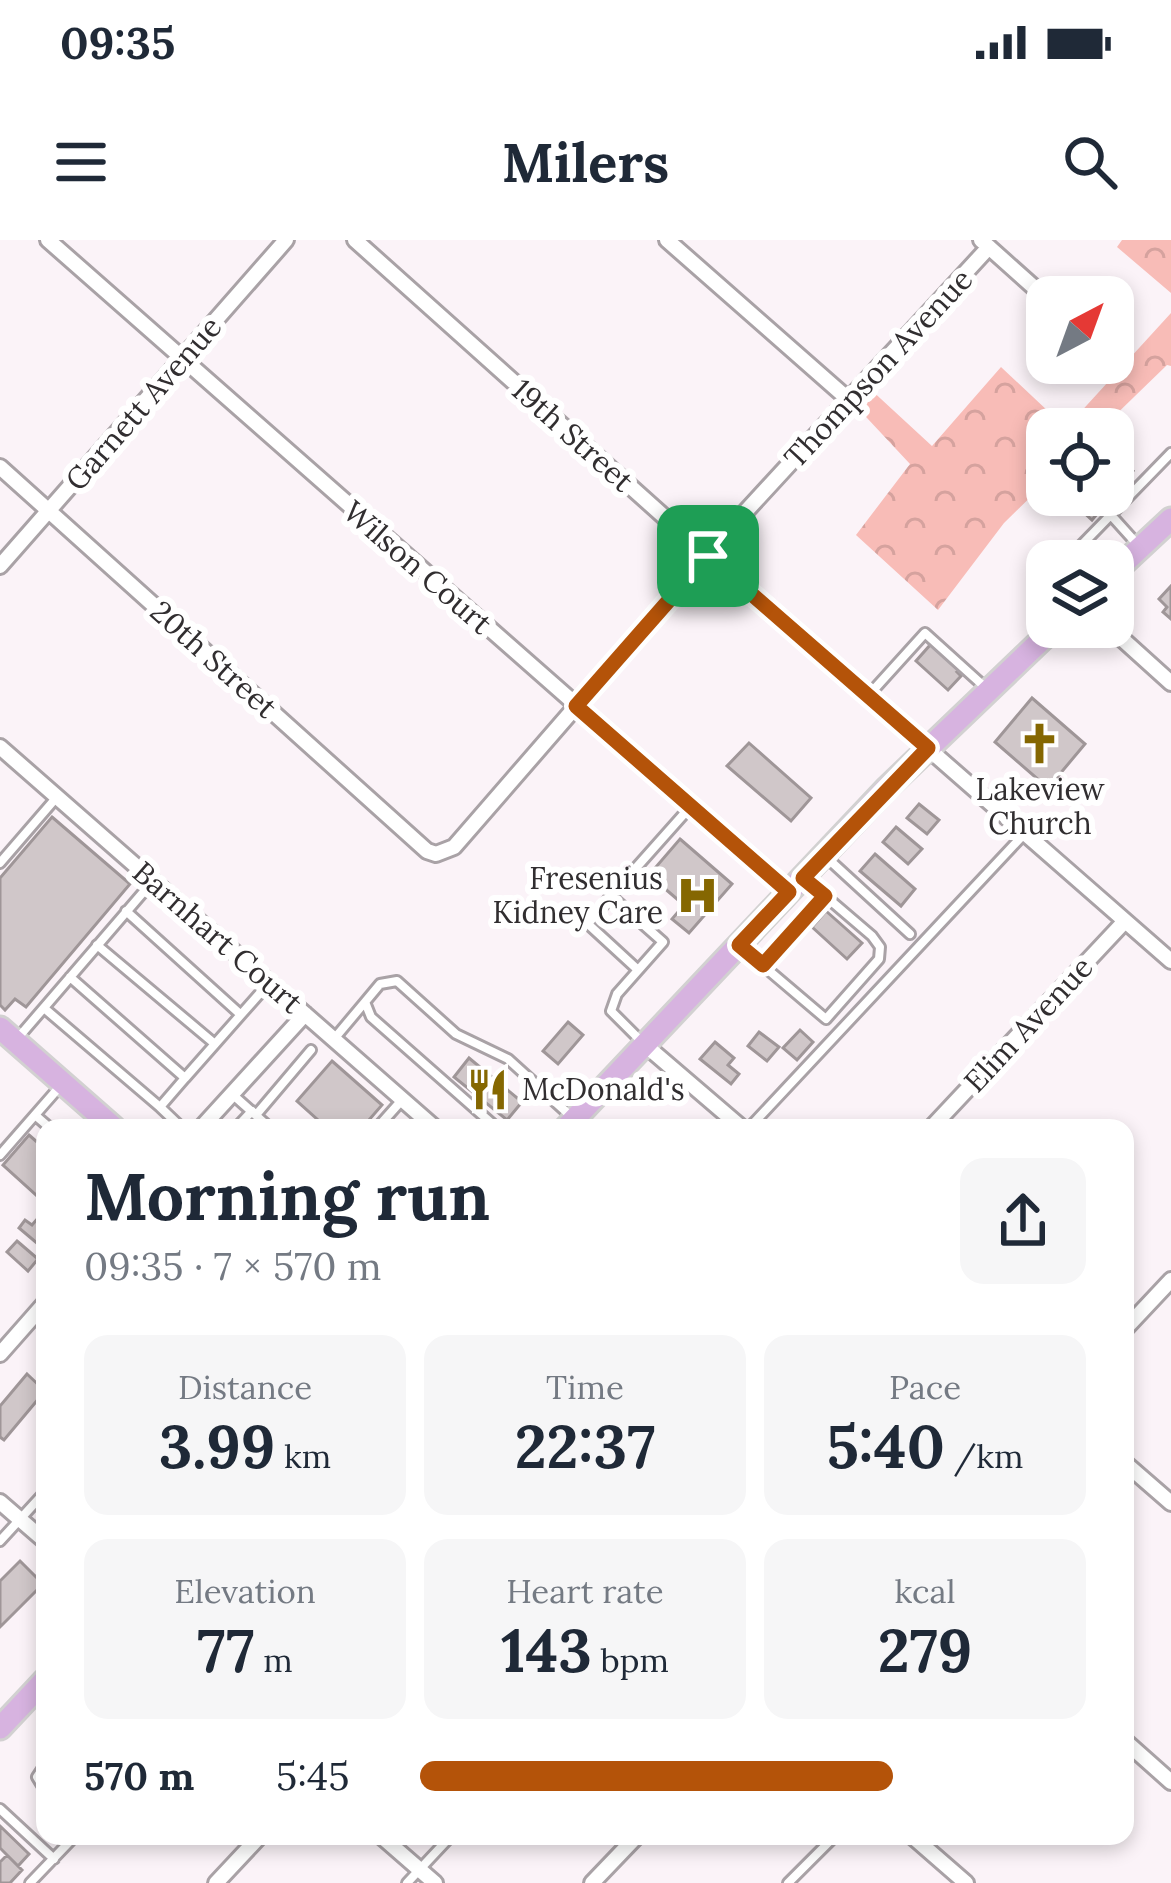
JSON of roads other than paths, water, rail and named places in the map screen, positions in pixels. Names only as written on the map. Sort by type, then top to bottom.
[{"type":"main road","points":[[1134,554],[1171,519]]},
{"type":"main road","points":[[575,1119],[824,855],[1032,648]]},
{"type":"main road","points":[[8,1034],[104,1119]]},
{"type":"main road","points":[[0,1728],[36,1690]]},
{"type":"street","name":"Wilson Court","points":[[48,240],[691,806],[796,885]]},
{"type":"street","name":"Garnett Avenue","points":[[0,566],[286,240]]},
{"type":"street","name":"19th Street","points":[[355,240],[1171,961]]},
{"type":"street","points":[[667,240],[849,400]]},
{"type":"street","name":"Thompson Avenue","points":[[427,851],[436,854],[454,847],[985,244]]},
{"type":"street","points":[[985,244],[1026,280]]},
{"type":"street","name":"20th Street","points":[[0,466],[427,851]]},
{"type":"street","points":[[1132,648],[1171,683]]},
{"type":"street","name":"Barnhart Court","points":[[0,747],[425,1119]]},
{"type":"street","name":"Elim Avenue","points":[[939,1119],[1125,921]]},
{"type":"street","points":[[209,1119],[304,1014]]},
{"type":"street","points":[[644,1044],[734,1119]]},
{"type":"street","points":[[1134,1319],[1171,1280]]},
{"type":"street","points":[[0,1354],[36,1313]]},
{"type":"street","points":[[1134,1470],[1171,1503]]},
{"type":"street","points":[[0,1502],[36,1533]]},
{"type":"street","points":[[1134,1749],[1171,1782]]},
{"type":"street","points":[[216,1883],[252,1845]]},
{"type":"street","points":[[391,1845],[435,1883]]},
{"type":"street","points":[[592,1883],[628,1845]]},
{"type":"street","points":[[923,1845],[966,1883]]},
{"type":"lane","points":[[1134,490],[1171,453]]},
{"type":"lane","points":[[1086,540],[1108,516]]},
{"type":"lane","points":[[1112,516],[1140,548]]},
{"type":"lane","points":[[868,696],[925,633],[988,689]]},
{"type":"lane","points":[[0,863],[57,797]]},
{"type":"lane","points":[[638,970],[587,924],[691,806]]},
{"type":"lane","points":[[754,1119],[1024,833]]},
{"type":"lane","points":[[824,855],[910,934]]},
{"type":"lane","points":[[8,1034],[44,1008],[153,881]]},
{"type":"lane","points":[[739,945],[826,1019],[879,958],[880,947],[825,896],[796,885]]},
{"type":"lane","points":[[611,896],[663,942],[617,994],[611,1011],[644,1044]]},
{"type":"lane","points":[[763,965],[825,896]]},
{"type":"lane","points":[[126,911],[240,1014]]},
{"type":"lane","points":[[98,945],[214,1044]]},
{"type":"lane","points":[[70,977],[185,1078]]},
{"type":"lane","points":[[334,1039],[380,984],[397,981],[456,1034],[508,1059],[565,1119]]},
{"type":"lane","points":[[160,1107],[269,982]]},
{"type":"lane","points":[[365,1002],[371,1017],[487,1119]]},
{"type":"lane","points":[[44,1008],[173,1119]]},
{"type":"lane","points":[[247,1119],[311,1050]]},
{"type":"lane","points":[[0,1155],[63,1083]]},
{"type":"lane","points":[[232,1094],[260,1119]]},
{"type":"lane","points":[[385,1119],[403,1099]]},
{"type":"lane","points":[[35,1115],[40,1119]]},
{"type":"lane","points":[[0,1541],[36,1502]]},
{"type":"lane","points":[[0,1809],[36,1842]]},
{"type":"lane","points":[[39,1845],[54,1859]]},
{"type":"lane","points":[[30,1883],[67,1845]]},
{"type":"lane","points":[[407,1883],[443,1845]]},
{"type":"lane","points":[[788,1883],[827,1845]]},
{"type":"place","name":"Lakeview Church","points":[[1040,743]]},
{"type":"place","name":"Fresenius Kidney Care","points":[[697,895]]},
{"type":"place","name":"McDonald's","points":[[488,1089]]}]
